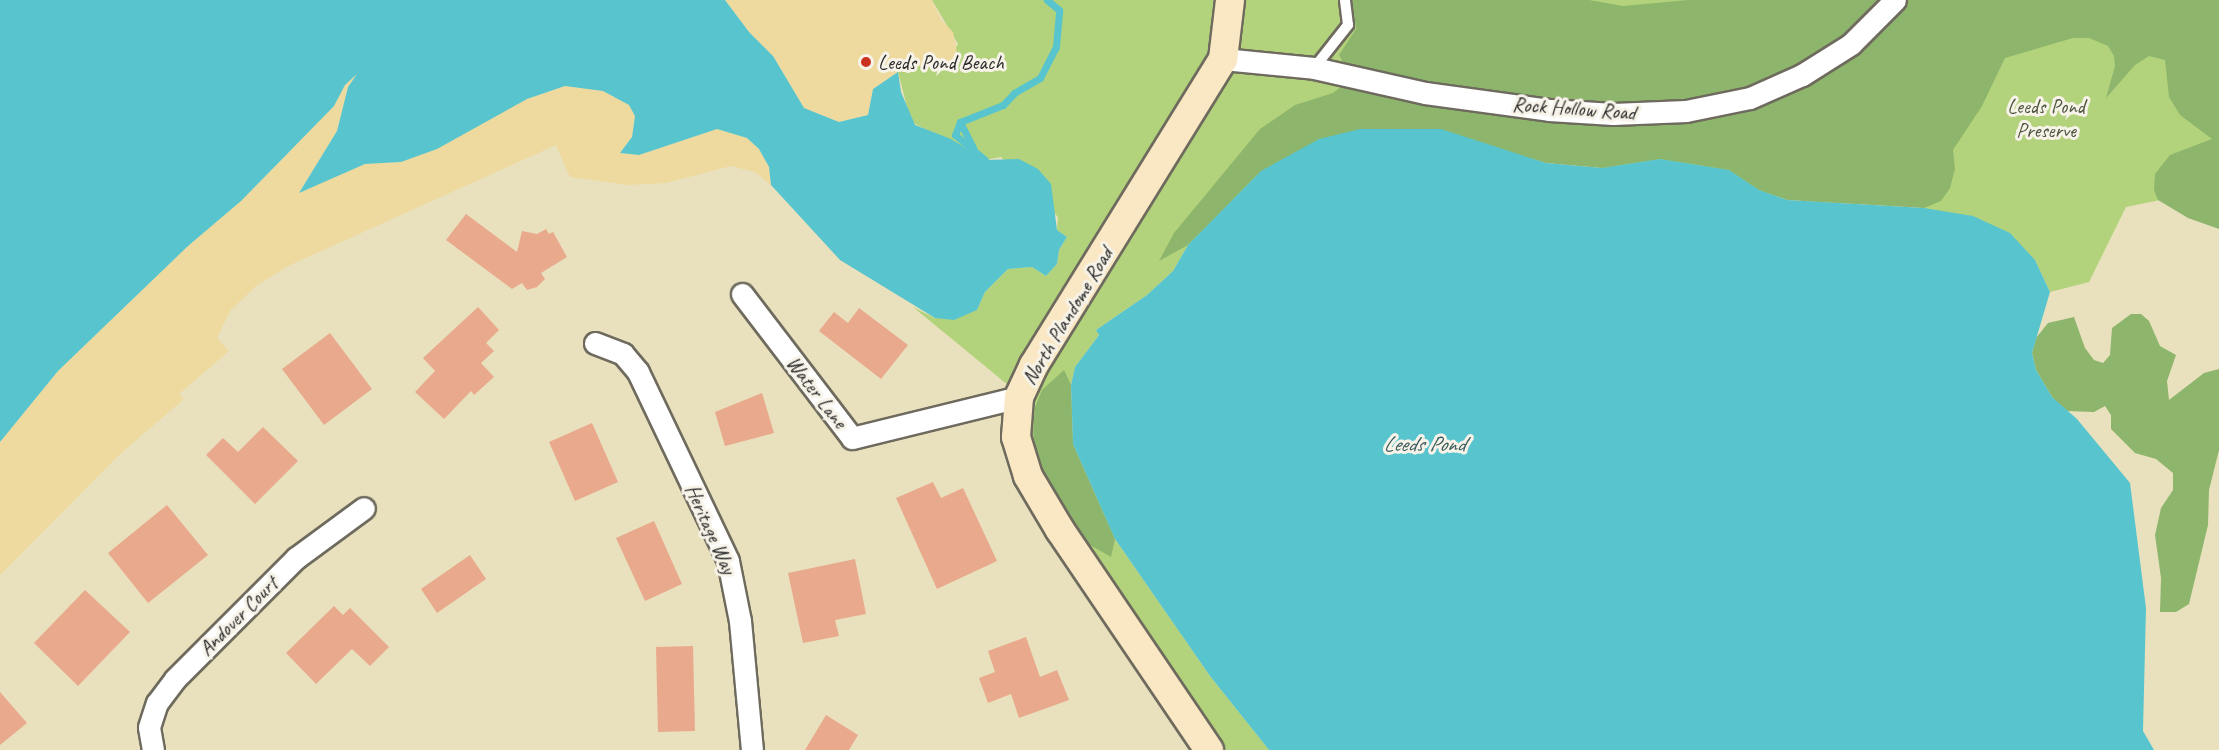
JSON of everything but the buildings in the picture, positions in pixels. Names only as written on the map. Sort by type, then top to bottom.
[{"type":"main road","name":"North Plandome Road","points":[[1209,750],[1060,530],[1028,476],[1016,437],[1019,397],[1034,365],[1223,59],[1230,0]]},
{"type":"street","name":"Rock Hollow Road","points":[[1223,59],[1314,68],[1425,93],[1549,110],[1613,114],[1686,111],[1750,98],[1802,75],[1851,44],[1895,0]]},
{"type":"street","name":"Water Lane","points":[[742,294],[852,438],[1019,397]]},
{"type":"street","name":"Heritage Way","points":[[595,343],[623,354],[638,372],[728,561],[740,621],[752,750]]},
{"type":"street","name":"Andover Court","points":[[153,750],[149,727],[157,703],[175,679],[296,558],[364,508]]},
{"type":"lane","points":[[1314,68],[1348,25],[1345,0]]},
{"type":"green space","name":"Leeds Pond Preserve","points":[[932,0],[2219,0],[2219,188],[2126,207],[2089,282],[2050,292],[2035,260],[1924,208],[1878,202],[1818,203],[1602,168],[1500,150],[1441,129],[1360,129],[1237,197],[1188,245],[1173,271],[1147,295],[1096,330],[1099,335],[1075,367],[1071,385],[1073,444],[1115,539],[1210,676],[1269,750],[1209,750],[1028,476],[1019,394],[913,307],[935,318],[977,310],[985,292],[1008,269],[1032,267],[1046,276],[1057,264],[1059,250],[1067,237],[1057,230],[1058,217],[1001,157],[985,160],[911,122],[898,72],[913,65],[942,69],[958,44]]},
{"type":"green space","name":"Leeds Pond Preserve","points":[[1352,0],[1589,0],[1623,6],[1688,0],[2219,0],[2219,229],[2188,218],[2158,200],[2154,190],[2155,174],[2170,155],[2212,139],[2180,115],[2169,97],[2165,60],[2149,56],[2135,65],[2106,98],[2115,66],[2114,56],[2108,46],[2089,38],[2073,38],[2005,58],[1982,106],[1953,150],[1955,169],[1950,188],[1941,201],[1924,208],[1787,200],[1759,190],[1729,170],[1660,159],[1602,168],[1546,163],[1500,150],[1261,171],[1188,245],[1159,261],[1174,233],[1260,129],[1295,105],[1333,93],[1352,78],[1339,55],[1356,29]]},
{"type":"green space","points":[[2131,314],[2141,314],[2149,321],[2160,346],[2176,355],[2167,381],[2169,400],[2204,373],[2219,369],[2219,450],[2209,490],[2208,525],[2189,604],[2176,612],[2160,612],[2161,578],[2155,535],[2161,508],[2173,490],[2173,473],[2156,459],[2135,453],[2111,429],[2111,415],[2105,406],[2094,412],[2067,411],[2052,397],[2036,370],[2032,353],[2036,338],[2048,323],[2074,317],[2085,348],[2094,360],[2103,363],[2110,355],[2112,328]]},
{"type":"green space","points":[[1064,370],[1071,385],[1073,444],[1115,539],[1111,557],[1085,542],[1034,461],[1033,412],[1042,390]]},
{"type":"sand","name":"Leeds Pond Beach","points":[[725,0],[932,0],[941,20],[953,32],[958,58],[953,66],[942,69],[913,65],[898,72],[873,89],[868,115],[839,122],[804,108],[773,56],[749,32]]},
{"type":"sand","points":[[360,71],[348,87],[337,131],[299,192],[365,164],[401,162],[527,99],[565,86],[603,91],[629,105],[635,116],[632,137],[620,153],[639,155],[717,129],[747,138],[759,149],[769,167],[771,185],[755,172],[731,166],[666,183],[629,185],[570,177],[556,145],[288,266],[256,286],[230,311],[217,338],[229,351],[179,394],[184,399],[120,454],[0,575],[0,442],[58,371],[188,246],[241,201],[334,106],[345,85]]},
{"type":"water","points":[[0,0],[725,0],[749,32],[773,56],[804,108],[839,122],[868,115],[873,89],[898,72],[901,92],[915,125],[951,139],[985,160],[1019,159],[1038,169],[1051,184],[1057,230],[1067,237],[1059,250],[1057,264],[1046,276],[1032,267],[1008,269],[985,292],[977,310],[954,320],[935,318],[840,260],[771,185],[769,167],[759,149],[747,138],[717,129],[639,155],[620,153],[632,137],[635,116],[629,105],[603,91],[565,86],[527,99],[437,149],[401,162],[365,164],[299,193],[337,131],[348,87],[357,74],[345,85],[334,106],[241,201],[188,246],[58,371],[0,442]]},
{"type":"water","name":"Leeds Pond","points":[[1360,129],[1441,129],[1546,163],[1602,168],[1660,159],[1729,170],[1759,190],[1787,200],[1924,208],[1973,216],[2010,233],[2035,260],[2050,292],[2032,353],[2036,370],[2052,397],[2077,419],[2130,483],[2146,608],[2143,731],[2154,750],[1269,750],[1210,676],[1115,539],[1073,444],[1071,385],[1075,367],[1099,335],[1096,330],[1147,295],[1173,271],[1188,245],[1261,171],[1319,139]]},
{"type":"waterway","points":[[985,160],[955,135],[960,122],[1003,105],[1014,93],[1040,78],[1056,47],[1059,10],[1047,0]]},
{"type":"waterway","points":[[960,122],[973,148]]},
{"type":"place","name":"Leeds Pond Beach","points":[[866,62]]}]
